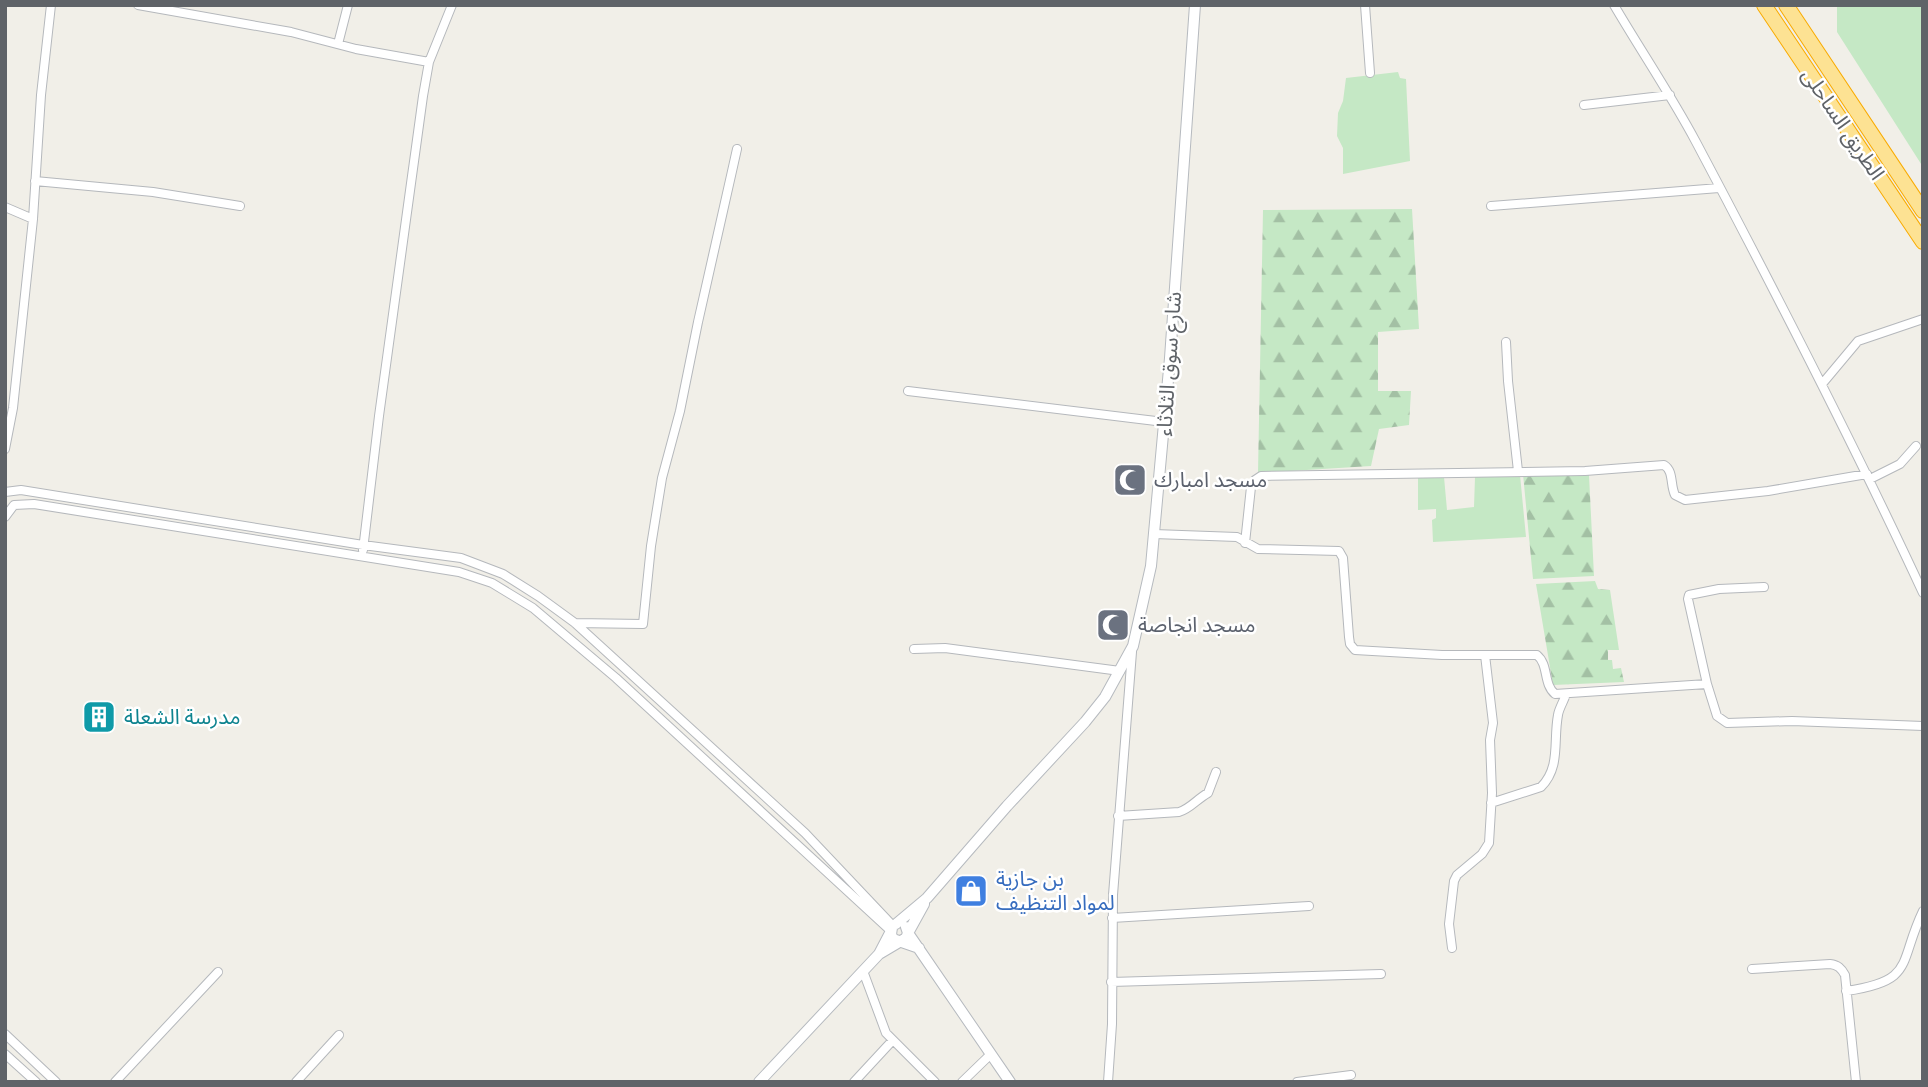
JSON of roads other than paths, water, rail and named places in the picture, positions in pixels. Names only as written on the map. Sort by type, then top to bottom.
[{"type":"highway","name":"الطريق الساحلى","points":[[1764,5],[1923,242]]},
{"type":"highway","name":"الطريق الساحلى","points":[[1786,5],[1923,211]]},
{"type":"highway","points":[[1782,33],[1798,22]]},
{"type":"street","points":[[5,449],[13,408],[33,219],[41,95],[51,5]]},
{"type":"street","points":[[138,5],[291,32],[429,62]]},
{"type":"street","points":[[338,44],[348,5]]},
{"type":"street","points":[[363,558],[379,416],[429,62],[452,5]]},
{"type":"street","name":"شارع سوق الثلاثاء","points":[[927,898],[1085,722],[1105,697],[1133,646],[1151,566],[1195,5]]},
{"type":"street","points":[[1365,5],[1370,73]]},
{"type":"street","points":[[1614,5],[1670,95],[1755,251],[1869,476],[1923,593]]},
{"type":"street","points":[[1584,106],[1670,95]]},
{"type":"street","points":[[575,624],[643,624],[651,546],[662,478],[680,411],[737,149]]},
{"type":"street","points":[[35,181],[153,192],[240,206]]},
{"type":"street","points":[[1491,206],[1719,188]]},
{"type":"street","points":[[5,207],[33,219]]},
{"type":"street","points":[[1822,384],[1858,341],[1923,318]]},
{"type":"street","points":[[1506,341],[1518,471]]},
{"type":"street","points":[[908,391],[1164,422]]},
{"type":"street","points":[[1245,543],[1251,486],[1261,476],[1585,471],[1664,465],[1671,474],[1675,495],[1685,500],[1869,476],[1900,464],[1916,446]]},
{"type":"street","points":[[15,505],[5,493],[22,490],[363,545],[461,558],[486,566],[538,596],[575,624],[805,834],[893,927]]},
{"type":"street","points":[[5,517],[15,505],[34,504],[459,572],[492,583],[534,608],[616,678],[695,752],[893,927]]},
{"type":"street","points":[[178,526],[179,514]]},
{"type":"street","points":[[1154,534],[1237,537],[1258,549],[1339,551],[1343,558],[1350,645],[1356,650],[1537,655],[1544,662],[1552,692],[1566,694],[1707,684]]},
{"type":"street","points":[[1764,587],[1719,589],[1689,595],[1691,617],[1717,716],[1727,723],[1792,721],[1923,726]]},
{"type":"street","points":[[1108,1082],[1112,1024],[1112,918],[1133,646]]},
{"type":"street","points":[[914,649],[945,648],[1120,671]]},
{"type":"street","points":[[1452,948],[1449,924],[1454,881],[1457,875],[1487,848],[1491,803],[1492,703],[1485,655]]},
{"type":"street","points":[[1491,803],[1541,787],[1546,781],[1552,771],[1558,714],[1566,694]]},
{"type":"street","points":[[695,752],[704,740]]},
{"type":"street","points":[[1118,816],[1186,810],[1208,793],[1216,772]]},
{"type":"street","points":[[879,954],[893,927],[927,898]]},
{"type":"street","points":[[758,1082],[879,954],[904,940],[927,898]]},
{"type":"street","points":[[1112,918],[1309,906]]},
{"type":"street","points":[[1846,991],[1875,986],[1888,981],[1901,971],[1923,911]]},
{"type":"street","points":[[893,927],[904,925],[1010,1082]]},
{"type":"street","points":[[893,927],[891,937],[919,948]]},
{"type":"street","points":[[1752,969],[1837,965],[1844,975],[1856,1082]]},
{"type":"street","points":[[863,971],[886,1033],[935,1082]]},
{"type":"street","points":[[115,1082],[218,972]]},
{"type":"street","points":[[1111,982],[1381,974]]},
{"type":"street","points":[[5,1034],[56,1082]]},
{"type":"street","points":[[296,1082],[339,1035]]},
{"type":"street","points":[[854,1082],[892,1041]]},
{"type":"street","points":[[5,1054],[36,1082]]},
{"type":"street","points":[[962,1082],[991,1054]]},
{"type":"street","points":[[1297,1082],[1351,1075]]},
{"type":"place","name":"مسجد امبارك","points":[[1130,480]]},
{"type":"place","name":"مسجد انجاصة","points":[[1113,625]]},
{"type":"place","name":"مدرسة الشعلة","points":[[99,717]]},
{"type":"place","name":"بن جازية لمواد التنظيف","points":[[971,891]]}]
